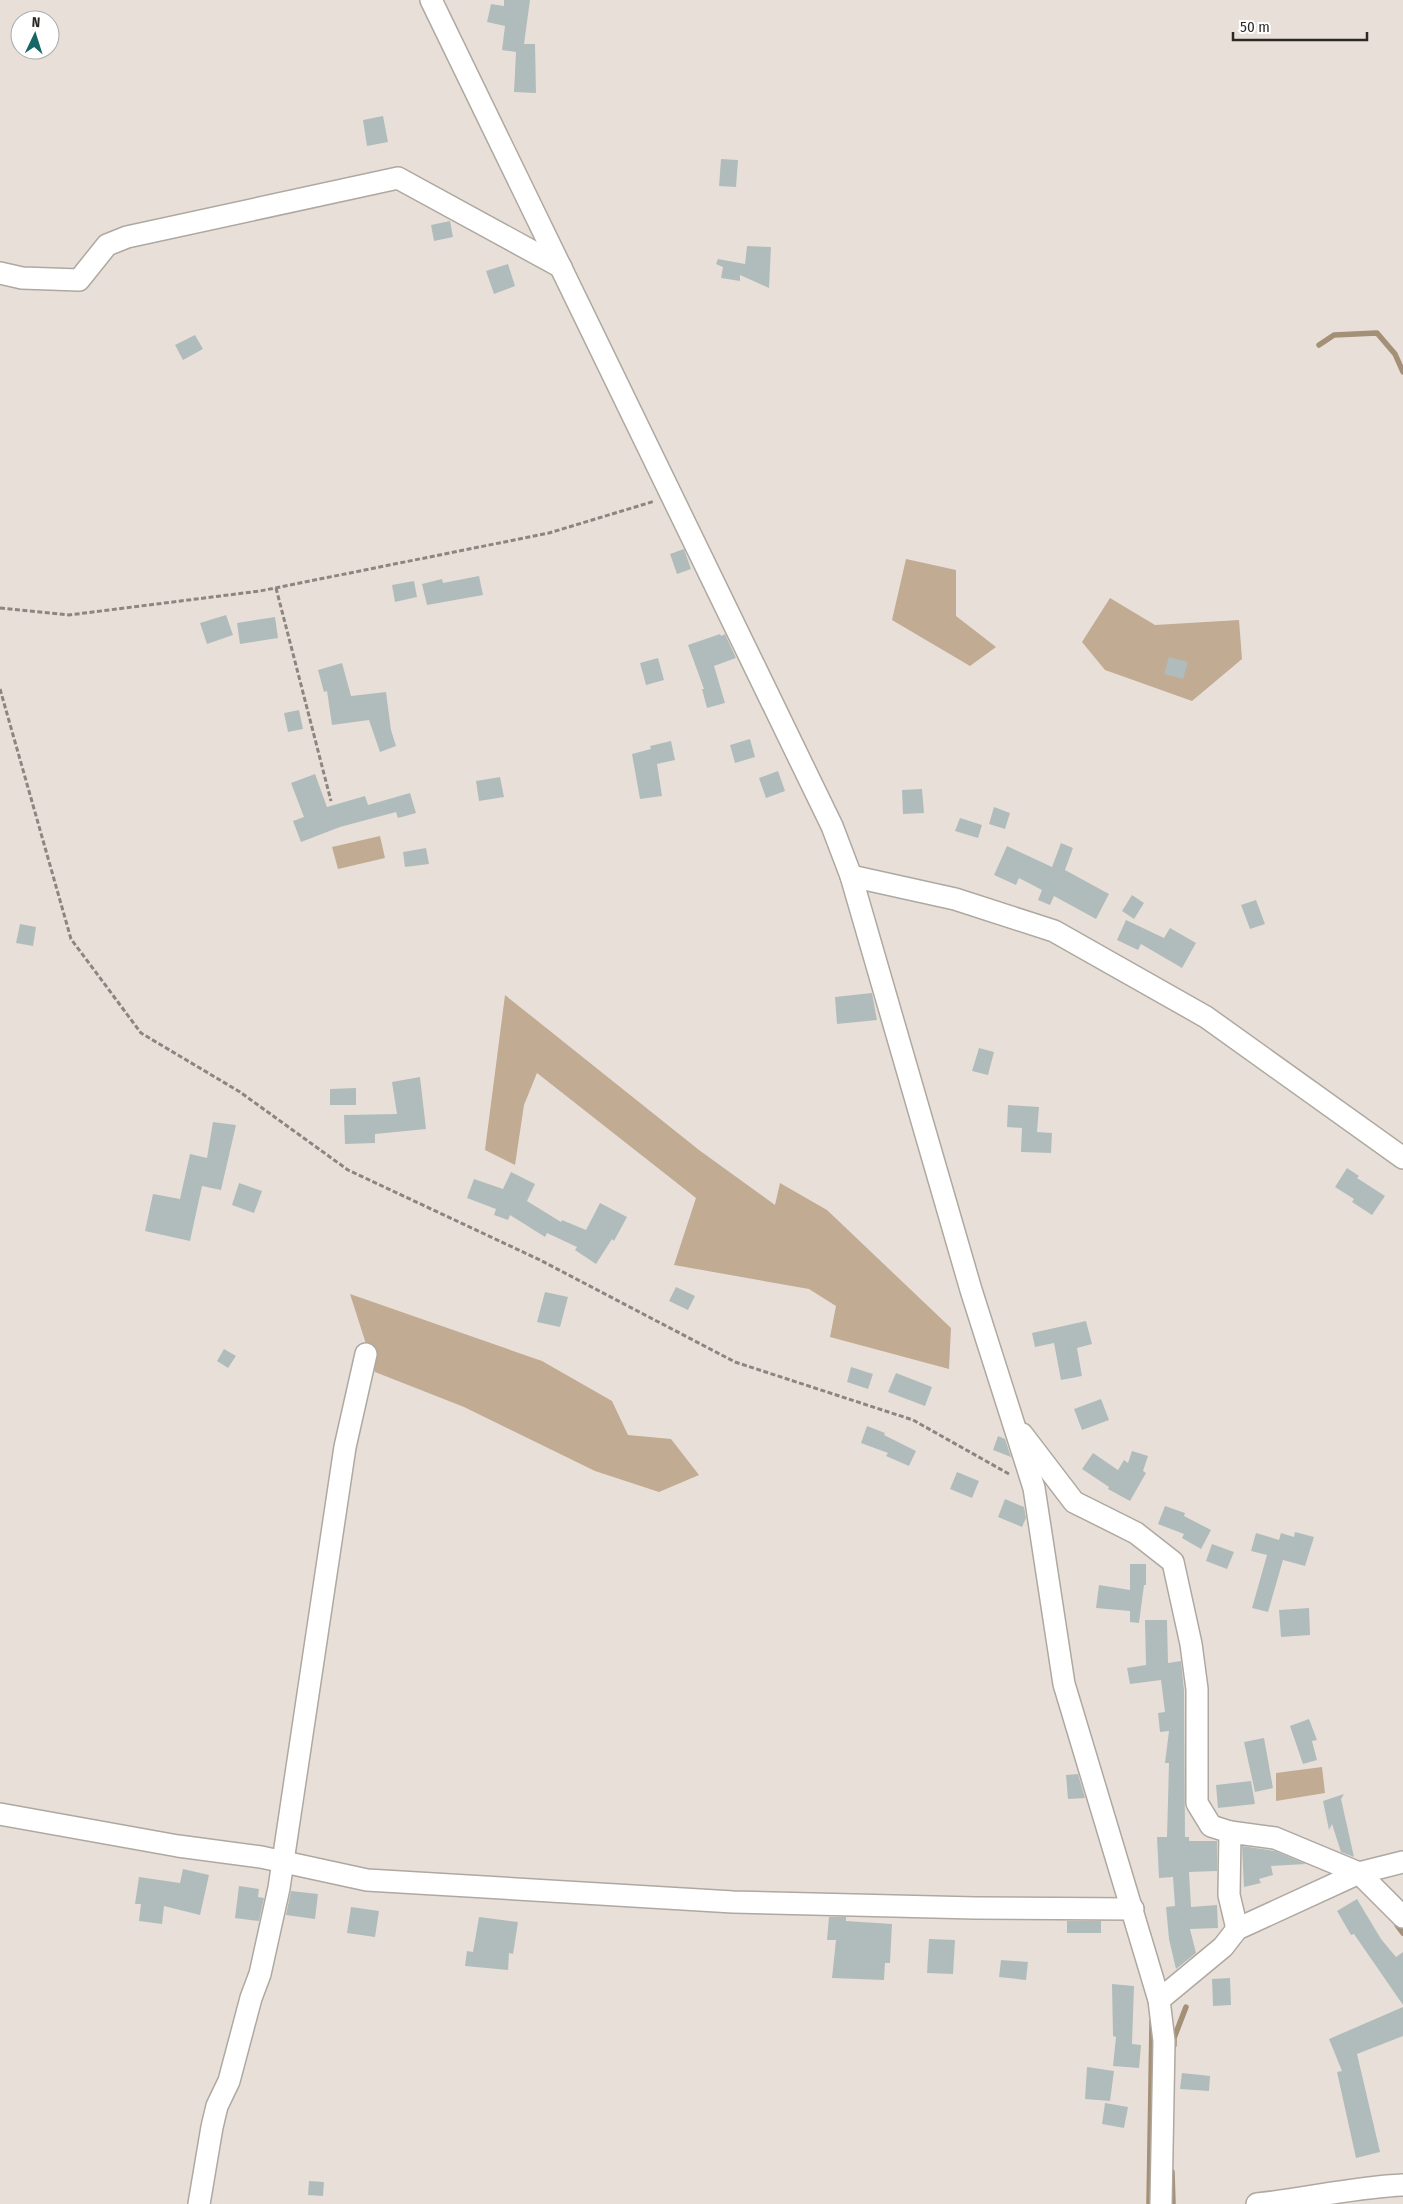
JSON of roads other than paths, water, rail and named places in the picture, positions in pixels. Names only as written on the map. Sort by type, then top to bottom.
[{"type":"street","points":[[431,0],[832,826],[851,876],[971,1290],[1034,1488],[1064,1684],[1133,1908],[1159,2000],[1164,2041],[1161,2204]]},
{"type":"street","points":[[0,273],[22,278],[79,280],[107,245],[127,236],[398,178],[561,267]]},
{"type":"street","points":[[851,876],[955,899],[1054,931],[1206,1017],[1403,1158]]},
{"type":"street","points":[[199,2204],[212,2127],[236,2058],[267,1949],[345,1447],[366,1354]]},
{"type":"street","points":[[1013,1422],[1074,1502],[1136,1533],[1173,1562],[1191,1644],[1197,1689],[1197,1802],[1211,1826],[1230,1832],[1275,1838],[1359,1873],[1403,1917]]},
{"type":"street","points":[[0,1814],[178,1846],[261,1857],[281,1863],[367,1880],[601,1895],[792,1904],[1133,1908]]},
{"type":"street","points":[[1230,1832],[1229,1895],[1237,1929]]},
{"type":"street","points":[[1159,2000],[1223,1947],[1237,1929],[1359,1873],[1403,1862]]},
{"type":"street","points":[[1257,2204],[1371,2187],[1403,2185]]},
{"type":"waterway","points":[[1319,345],[1334,335],[1377,333],[1395,354],[1403,372]]},
{"type":"waterway","points":[[1397,1925],[1403,1933]]},
{"type":"waterway","points":[[1174,2045],[1174,2038],[1186,2007]]},
{"type":"waterway","points":[[1149,2204],[1152,2021]]},
{"type":"waterway","points":[[1172,2172],[1173,2204]]}]
